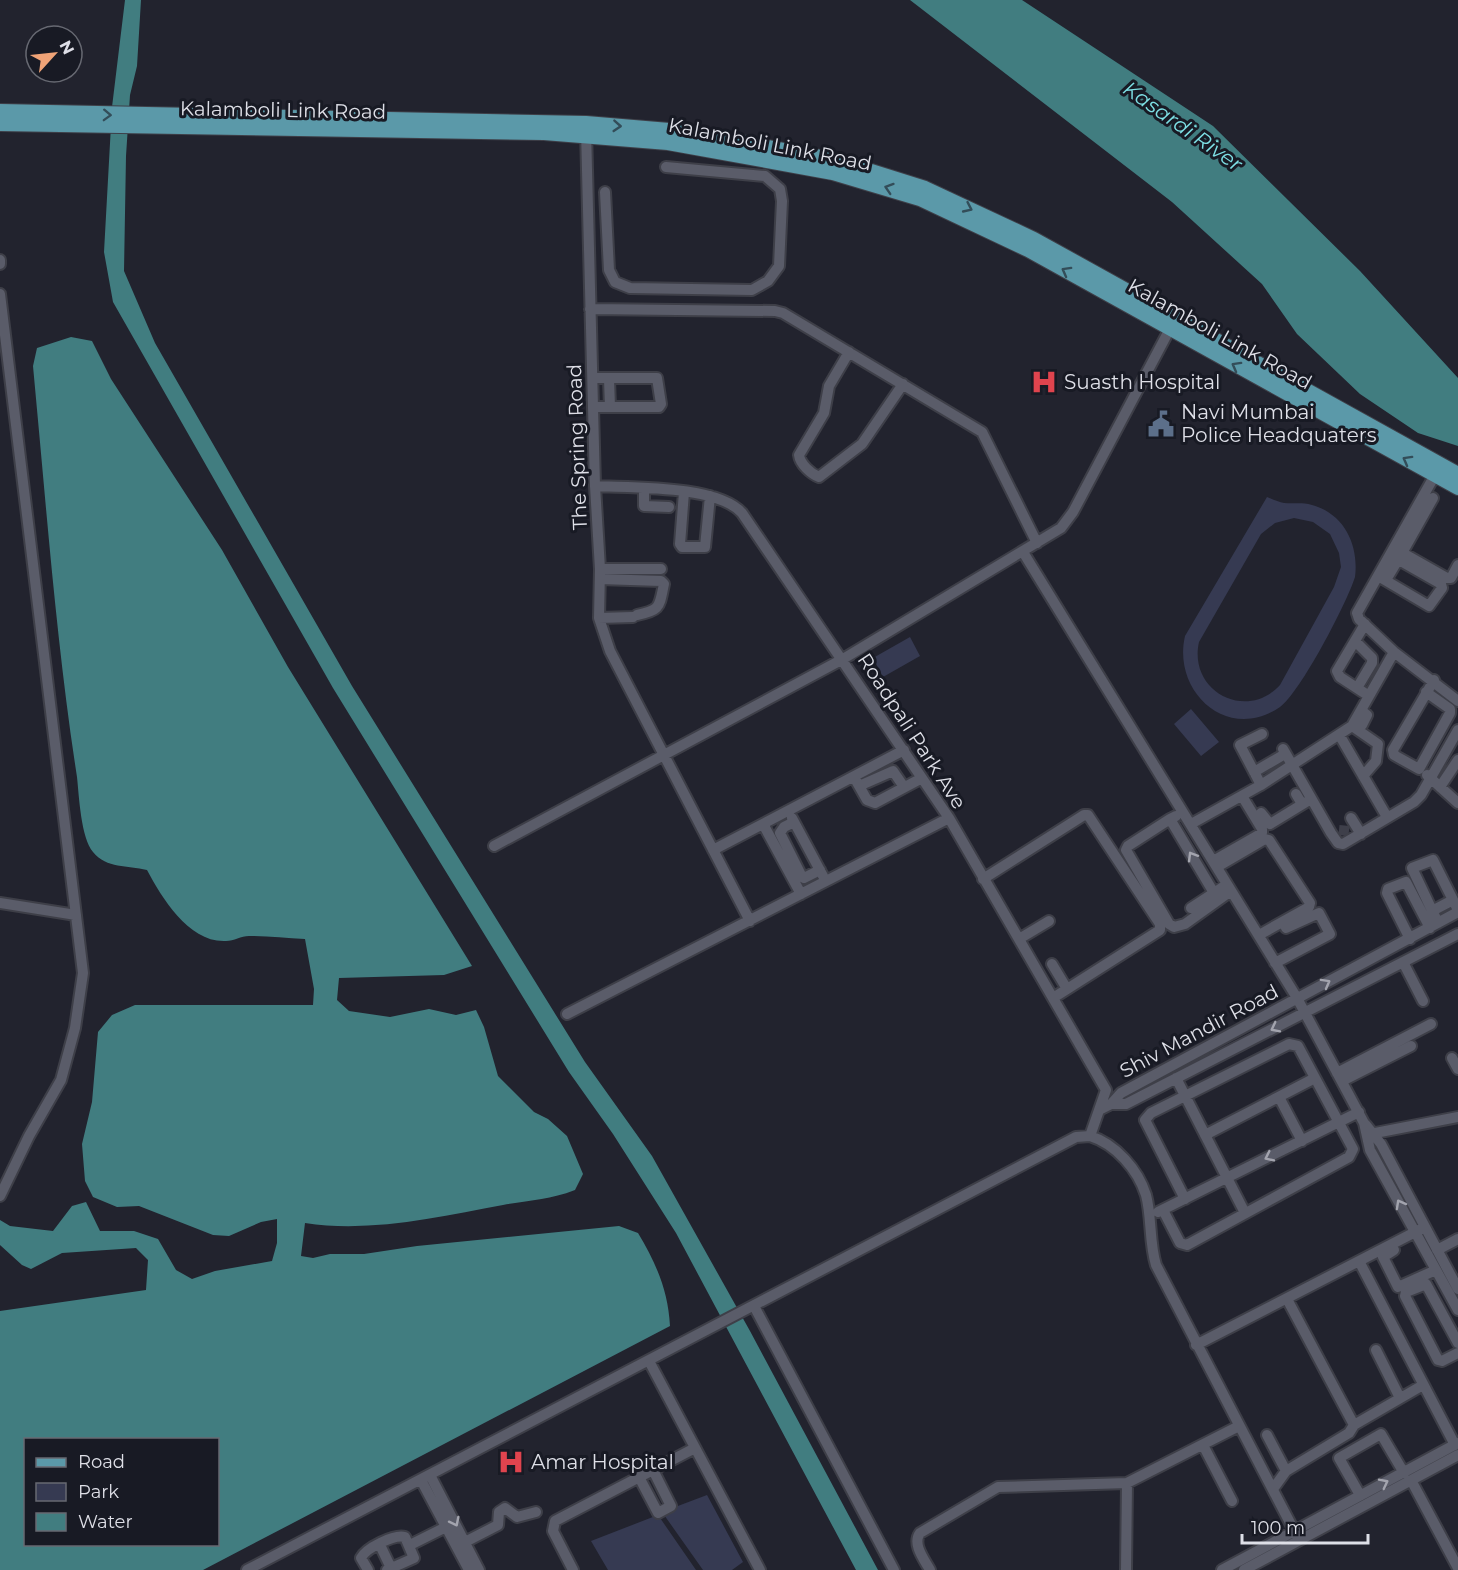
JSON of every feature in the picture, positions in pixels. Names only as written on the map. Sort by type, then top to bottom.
[{"type":"main road","name":"Kalamboli Link Road","points":[[0,111],[27,118],[76,120],[586,130],[740,154],[833,173],[895,190],[1028,250],[1458,474]]},
{"type":"main road","name":"Kalamboli Link Road","points":[[0,124],[27,118]]},
{"type":"main road","name":"Kalamboli Link Road","points":[[1172,323],[1458,488]]},
{"type":"street","name":"The Spring Road","points":[[586,130],[595,486],[600,574],[599,618],[610,651],[750,921]]},
{"type":"street","points":[[605,192],[605,228],[609,270],[615,282],[630,288],[752,290],[774,273],[779,266],[782,201],[780,189],[765,176],[666,167]]},
{"type":"street","points":[[588,228],[605,228]]},
{"type":"street","points":[[589,270],[609,270]]},
{"type":"street","points":[[0,294],[83,973],[75,1028],[61,1080],[29,1136],[0,1196]]},
{"type":"street","points":[[590,309],[774,311],[849,352],[982,432],[1037,543]]},
{"type":"street","points":[[494,846],[843,659],[1061,528],[1074,512],[1172,323]]},
{"type":"street","points":[[849,352],[829,386],[825,413],[799,455],[814,475],[819,477],[862,444],[903,384]]},
{"type":"street","points":[[594,378],[657,378],[661,404],[659,407],[594,407]]},
{"type":"street","points":[[609,379],[609,407]]},
{"type":"street","points":[[1435,475],[1418,514],[1396,554],[1358,613],[1365,624],[1394,652],[1434,680],[1458,701]]},
{"type":"street","name":"Roadpali Park Ave","points":[[595,486],[710,496],[737,507],[742,513],[949,818],[1106,1090],[1090,1136]]},
{"type":"street","points":[[645,489],[644,506],[668,509],[670,491]]},
{"type":"street","points":[[684,492],[682,547],[705,547],[710,496]]},
{"type":"street","points":[[1418,514],[1433,498]]},
{"type":"street","points":[[1023,552],[1297,998],[1370,1134],[1370,1150],[1420,1232],[1436,1270],[1458,1310]]},
{"type":"street","points":[[1396,554],[1447,578],[1450,578],[1458,565]]},
{"type":"street","points":[[1382,578],[1429,606],[1442,588],[1441,584],[1396,554]]},
{"type":"street","points":[[600,574],[661,569]]},
{"type":"street","points":[[599,618],[635,616],[655,611],[658,608],[664,584],[661,581],[600,574]]},
{"type":"street","points":[[1365,624],[1337,671],[1340,677],[1369,696]]},
{"type":"street","points":[[1355,641],[1372,658],[1372,663],[1357,688]]},
{"type":"street","points":[[1191,824],[1245,795],[1340,736],[1353,723],[1394,652]]},
{"type":"street","points":[[1434,680],[1393,750],[1394,755],[1419,769],[1458,803]]},
{"type":"street","points":[[1419,769],[1450,713],[1450,709],[1426,692]]},
{"type":"street","points":[[1353,723],[1378,744],[1379,754],[1366,769]]},
{"type":"street","points":[[1296,794],[1327,817],[1338,843],[1342,844],[1356,827],[1387,817],[1414,802],[1431,778],[1458,730]]},
{"type":"street","points":[[1262,734],[1240,745],[1262,784]]},
{"type":"street","points":[[1340,736],[1366,769],[1387,817]]},
{"type":"street","points":[[856,782],[904,750]]},
{"type":"street","points":[[1254,772],[1284,751],[1306,802]]},
{"type":"street","points":[[1440,787],[1458,760],[1446,751]]},
{"type":"street","points":[[712,850],[789,811],[856,782],[893,771],[904,787]]},
{"type":"street","points":[[856,782],[867,800],[875,803],[922,778]]},
{"type":"street","points":[[1245,795],[1268,824],[1306,802]]},
{"type":"street","points":[[1215,864],[1262,833],[1245,795]]},
{"type":"street","points":[[789,811],[826,881]]},
{"type":"street","points":[[1183,811],[1128,846],[1126,854],[1173,927],[1185,924],[1229,887]]},
{"type":"street","points":[[983,879],[1084,815],[1088,815],[1160,924],[1160,930],[1053,998]]},
{"type":"street","points":[[567,1014],[949,818]]},
{"type":"street","points":[[1170,819],[1217,896]]},
{"type":"street","points":[[795,822],[784,827],[780,832],[802,877],[820,870]]},
{"type":"street","points":[[764,824],[801,894]]},
{"type":"street","points":[[1215,864],[1265,839],[1269,840],[1310,903],[1310,907],[1260,938]]},
{"type":"street","points":[[1402,922],[1427,911],[1456,907],[1433,860],[1412,868],[1427,911],[1434,925]]},
{"type":"street","points":[[1410,939],[1387,893],[1388,889],[1406,882],[1427,911]]},
{"type":"street","points":[[1191,908],[1217,896]]},
{"type":"street","points":[[0,903],[76,915]]},
{"type":"street","name":"Shiv Mandir Road","points":[[1111,1104],[1121,1093],[1410,939],[1434,925],[1456,907]]},
{"type":"street","points":[[1260,938],[1319,913],[1329,937],[1275,963]]},
{"type":"street","points":[[1019,939],[1049,921]]},
{"type":"street","name":"Shiv Mandir Road","points":[[1111,1104],[1126,1104],[1458,934]]},
{"type":"street","points":[[1402,962],[1423,1001]]},
{"type":"street","points":[[1052,964],[1067,988]]},
{"type":"street","points":[[1340,1077],[1431,1024]]},
{"type":"street","points":[[1163,1210],[1180,1243],[1187,1245],[1349,1156],[1353,1149],[1298,1046],[1289,1044],[1151,1113],[1145,1120],[1185,1199]]},
{"type":"street","points":[[1340,1077],[1411,1046]]},
{"type":"street","points":[[1452,1058],[1458,1069]]},
{"type":"street","points":[[1176,1078],[1245,1213]]},
{"type":"street","points":[[1205,1135],[1315,1078]]},
{"type":"street","points":[[1279,1097],[1302,1141]]},
{"type":"street","points":[[1099,1110],[1111,1104]]},
{"type":"street","points":[[1148,1217],[1359,1112]]},
{"type":"street","points":[[1370,1134],[1458,1117]]},
{"type":"street","points":[[248,1570],[1077,1137],[1090,1136],[1106,1142],[1130,1166],[1146,1196],[1150,1243],[1156,1265],[1297,1535]]},
{"type":"street","points":[[1420,1232],[1453,1270],[1458,1289]]},
{"type":"street","points":[[1196,1345],[1420,1232]]},
{"type":"street","points":[[1420,1232],[1383,1256],[1398,1287],[1436,1270]]},
{"type":"street","points":[[1437,1250],[1458,1239]]},
{"type":"street","points":[[1222,1570],[1297,1535],[1457,1448],[1359,1261]]},
{"type":"street","points":[[1458,1343],[1426,1284],[1406,1292],[1438,1359],[1442,1361],[1458,1351]]},
{"type":"street","points":[[1287,1299],[1354,1425]]},
{"type":"street","points":[[752,1307],[894,1570]]},
{"type":"street","points":[[1440,1348],[1446,1355],[1458,1351]]},
{"type":"street","points":[[1376,1350],[1400,1398]]},
{"type":"street","points":[[649,1361],[760,1570]]},
{"type":"street","points":[[1273,1489],[1286,1472],[1341,1438],[1354,1425],[1423,1385]]},
{"type":"street","points":[[930,1570],[917,1545],[917,1537],[920,1533],[998,1487],[1127,1483],[1239,1426]]},
{"type":"street","points":[[1359,1495],[1340,1458],[1381,1434],[1458,1567],[1451,1570]]},
{"type":"street","points":[[1267,1435],[1286,1472]]},
{"type":"street","points":[[1203,1445],[1232,1501]]},
{"type":"street","points":[[641,1482],[653,1470],[695,1448]]},
{"type":"street","points":[[641,1482],[658,1513],[671,1506],[653,1470]]},
{"type":"street","points":[[1244,1570],[1359,1495],[1407,1476]]},
{"type":"street","points":[[426,1477],[446,1527],[469,1570]]},
{"type":"street","points":[[426,1477],[479,1570]]},
{"type":"street","points":[[573,1570],[553,1531],[555,1521],[641,1482],[658,1480]]},
{"type":"street","points":[[1126,1570],[1127,1483]]},
{"type":"street","points":[[465,1542],[498,1525],[499,1512],[505,1508],[517,1517],[536,1512]]},
{"type":"street","points":[[410,1545],[446,1527]]},
{"type":"street","points":[[368,1570],[362,1555],[380,1545],[402,1536],[410,1545],[414,1558],[389,1569],[380,1545]]},
{"type":"green space","points":[[1267,497],[1284,503],[1301,503],[1323,509],[1341,524],[1352,543],[1355,554],[1355,577],[1322,647],[1299,684],[1280,707],[1260,717],[1241,719],[1224,715],[1208,706],[1196,693],[1187,676],[1183,657],[1185,636]],"holes":[[[1294,518],[1313,522],[1330,534],[1339,553],[1341,567],[1334,587],[1280,685],[1266,696],[1251,701],[1237,701],[1223,696],[1211,687],[1202,675],[1198,659],[1199,642],[1261,534],[1275,523]]]},
{"type":"green space","points":[[910,637],[920,656],[883,677],[873,658]]},
{"type":"green space","points":[[1191,709],[1219,742],[1201,756],[1174,724]]},
{"type":"green space","points":[[707,1495],[743,1562],[732,1570],[703,1570],[662,1512]]},
{"type":"green space","points":[[658,1515],[696,1570],[608,1570],[591,1541]]},
{"type":"water","points":[[125,0],[141,0],[137,66],[130,95],[126,156],[124,271],[155,343],[352,686],[585,1062],[652,1156],[750,1331],[878,1570],[856,1570],[676,1233],[613,1134],[569,1072],[333,688],[113,302],[104,252],[112,107]]},
{"type":"water","name":"Kasardi River","points":[[910,0],[1022,0],[1213,126],[1360,271],[1458,378],[1458,446],[1418,433],[1360,394],[1297,334],[1262,284],[1172,202]]},
{"type":"water","points":[[71,337],[92,341],[111,379],[222,550],[288,667],[472,966],[444,975],[339,978],[337,1000],[349,1011],[390,1017],[429,1009],[456,1015],[476,1010],[484,1027],[498,1076],[534,1112],[548,1119],[567,1136],[583,1174],[575,1190],[557,1196],[429,1219],[354,1226],[305,1223],[301,1256],[313,1258],[330,1254],[364,1254],[417,1246],[619,1226],[638,1233],[656,1266],[669,1313],[670,1326],[203,1570],[0,1570],[0,1311],[146,1290],[148,1260],[136,1248],[62,1253],[31,1269],[22,1265],[0,1245],[0,1220],[10,1226],[53,1231],[72,1206],[86,1202],[100,1231],[134,1231],[158,1239],[176,1270],[192,1279],[215,1271],[272,1261],[277,1243],[277,1219],[261,1222],[229,1236],[213,1235],[139,1206],[117,1207],[93,1197],[85,1181],[82,1144],[92,1102],[98,1032],[112,1015],[135,1005],[313,1005],[314,989],[305,939],[249,936],[226,941],[213,940],[200,935],[178,917],[160,893],[147,870],[111,864],[99,857],[89,846],[81,816],[57,623],[33,366],[37,348]]},
{"type":"tunnel","points":[[1339,830],[1349,831],[1355,827]]},
{"type":"place","name":"Suasth Hospital","points":[[1044,382]]},
{"type":"place","name":"Navi Mumbai Police Headquaters","points":[[1161,424]]},
{"type":"place","name":"Amar Hospital","points":[[511,1462]]}]
